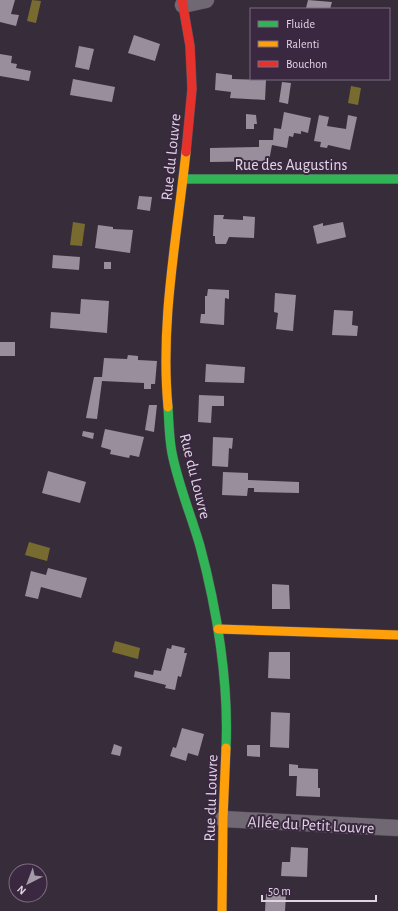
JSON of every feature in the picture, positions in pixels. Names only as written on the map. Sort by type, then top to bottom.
[{"type":"street","points":[[182,2],[206,0]]},
{"type":"street","name":"Rue du Louvre","points":[[182,2],[190,46],[192,89],[183,179],[169,286],[166,336],[168,425],[176,470],[200,547],[218,628],[226,686],[228,714],[223,819],[222,911]]},
{"type":"street","name":"Rue des Augustins","points":[[183,179],[398,179]]},
{"type":"street","points":[[218,628],[398,635]]},
{"type":"street","name":"Allée du Petit Louvre","points":[[223,819],[398,828]]},
{"type":"shaded area","points":[[32,0],[41,1],[36,23],[27,21]]},
{"type":"shaded area","points":[[351,86],[361,88],[358,105],[348,103]]},
{"type":"shaded area","points":[[73,222],[85,224],[82,246],[70,245]]},
{"type":"shaded area","points":[[29,542],[50,548],[47,561],[25,555]]},
{"type":"shaded area","points":[[115,641],[140,648],[138,659],[112,652]]},
{"type":"building","points":[[0,0],[15,0],[11,14],[19,15],[16,26],[0,22]]},
{"type":"building","points":[[308,0],[332,2],[330,8],[306,8]]},
{"type":"building","points":[[134,35],[160,44],[155,61],[128,53]]},
{"type":"building","points":[[79,46],[94,49],[89,70],[75,67]]},
{"type":"building","points":[[0,54],[12,56],[11,63],[17,64],[16,68],[31,71],[29,81],[0,76]]},
{"type":"building","points":[[216,73],[232,75],[232,79],[266,80],[265,100],[230,98],[231,92],[215,90]]},
{"type":"building","points":[[73,79],[115,87],[112,102],[70,95]]},
{"type":"building","points":[[282,82],[291,83],[288,104],[279,102]]},
{"type":"building","points":[[284,112],[311,118],[308,133],[301,131],[301,134],[294,133],[293,137],[289,136],[287,148],[272,145],[269,161],[210,162],[210,148],[259,147],[259,140],[273,140],[274,128],[281,129]]},
{"type":"building","points":[[246,114],[256,115],[257,124],[254,124],[254,129],[246,129]]},
{"type":"building","points":[[319,115],[329,117],[327,126],[346,129],[348,115],[357,117],[350,150],[328,145],[327,148],[320,147],[321,142],[314,141]]},
{"type":"building","points":[[139,196],[152,197],[150,211],[137,209]]},
{"type":"building","points":[[214,215],[224,215],[223,219],[243,220],[243,216],[255,217],[254,238],[229,237],[226,244],[216,244],[215,236],[213,236]]},
{"type":"building","points":[[343,222],[346,237],[317,244],[313,226],[323,223],[323,226]]},
{"type":"building","points":[[98,225],[113,227],[113,229],[133,230],[130,253],[95,248]]},
{"type":"building","points":[[53,255],[80,257],[79,270],[52,268]]},
{"type":"building","points":[[104,262],[111,262],[111,269],[104,269]]},
{"type":"building","points":[[208,289],[229,290],[229,299],[225,298],[224,325],[200,323],[201,314],[205,314],[205,296],[207,296]]},
{"type":"building","points":[[275,293],[296,295],[293,331],[276,329],[278,313],[274,312]]},
{"type":"building","points":[[81,299],[109,301],[107,333],[50,328],[51,312],[80,314]]},
{"type":"building","points":[[334,310],[353,311],[352,325],[358,326],[357,336],[332,335]]},
{"type":"building","points":[[0,342],[15,342],[15,356],[0,356]]},
{"type":"building","points":[[128,355],[138,356],[138,360],[157,361],[155,384],[151,384],[151,389],[144,389],[144,383],[102,381],[97,419],[86,418],[94,377],[102,377],[104,358],[127,359]]},
{"type":"building","points":[[206,364],[245,367],[244,383],[205,382]]},
{"type":"building","points":[[199,395],[224,396],[224,406],[212,406],[211,423],[198,422]]},
{"type":"building","points":[[149,405],[157,405],[154,432],[145,430]]},
{"type":"building","points":[[105,429],[144,437],[139,457],[130,455],[129,458],[110,454],[111,450],[101,447]]},
{"type":"building","points":[[83,431],[94,433],[93,439],[82,436]]},
{"type":"building","points":[[213,437],[233,438],[232,449],[229,448],[228,467],[212,466]]},
{"type":"building","points":[[48,471],[86,482],[80,503],[42,493]]},
{"type":"building","points":[[223,472],[248,473],[248,480],[299,482],[299,493],[254,492],[254,488],[248,488],[247,496],[222,495]]},
{"type":"building","points":[[48,568],[87,578],[81,598],[41,587],[38,599],[25,596],[31,571],[46,575]]},
{"type":"building","points":[[272,584],[289,585],[290,609],[272,609]]},
{"type":"building","points":[[172,645],[185,648],[184,653],[187,653],[181,677],[178,676],[175,690],[165,688],[166,685],[134,677],[135,671],[153,675],[154,670],[161,671],[167,648],[171,649]]},
{"type":"building","points":[[269,652],[290,652],[290,679],[268,678]]},
{"type":"building","points":[[271,712],[290,713],[289,748],[270,747]]},
{"type":"building","points":[[182,728],[204,734],[198,756],[188,753],[186,761],[170,756],[173,747],[176,748]]},
{"type":"building","points":[[114,744],[122,747],[120,756],[111,754]]},
{"type":"building","points":[[247,745],[260,745],[260,757],[247,756]]},
{"type":"building","points":[[289,764],[298,765],[298,768],[318,769],[318,788],[320,788],[320,797],[296,796],[297,776],[289,776]]},
{"type":"building","points":[[291,847],[308,848],[307,877],[281,876],[282,862],[290,862]]},
{"type":"building","points":[[266,894],[286,895],[285,911],[265,911]]},
{"type":"traffic: fast","points":[[183,179],[398,179]]},
{"type":"traffic: fast","points":[[168,407],[172,453],[181,488],[200,546],[212,595],[224,672],[226,698],[226,748]]},
{"type":"traffic: slow","points":[[168,407],[166,375],[168,311],[186,152]]},
{"type":"traffic: slow","points":[[218,629],[398,635]]},
{"type":"traffic: slow","points":[[222,911],[223,819],[226,748]]},
{"type":"traffic: jam","points":[[182,0],[190,46],[192,89],[186,152]]}]
